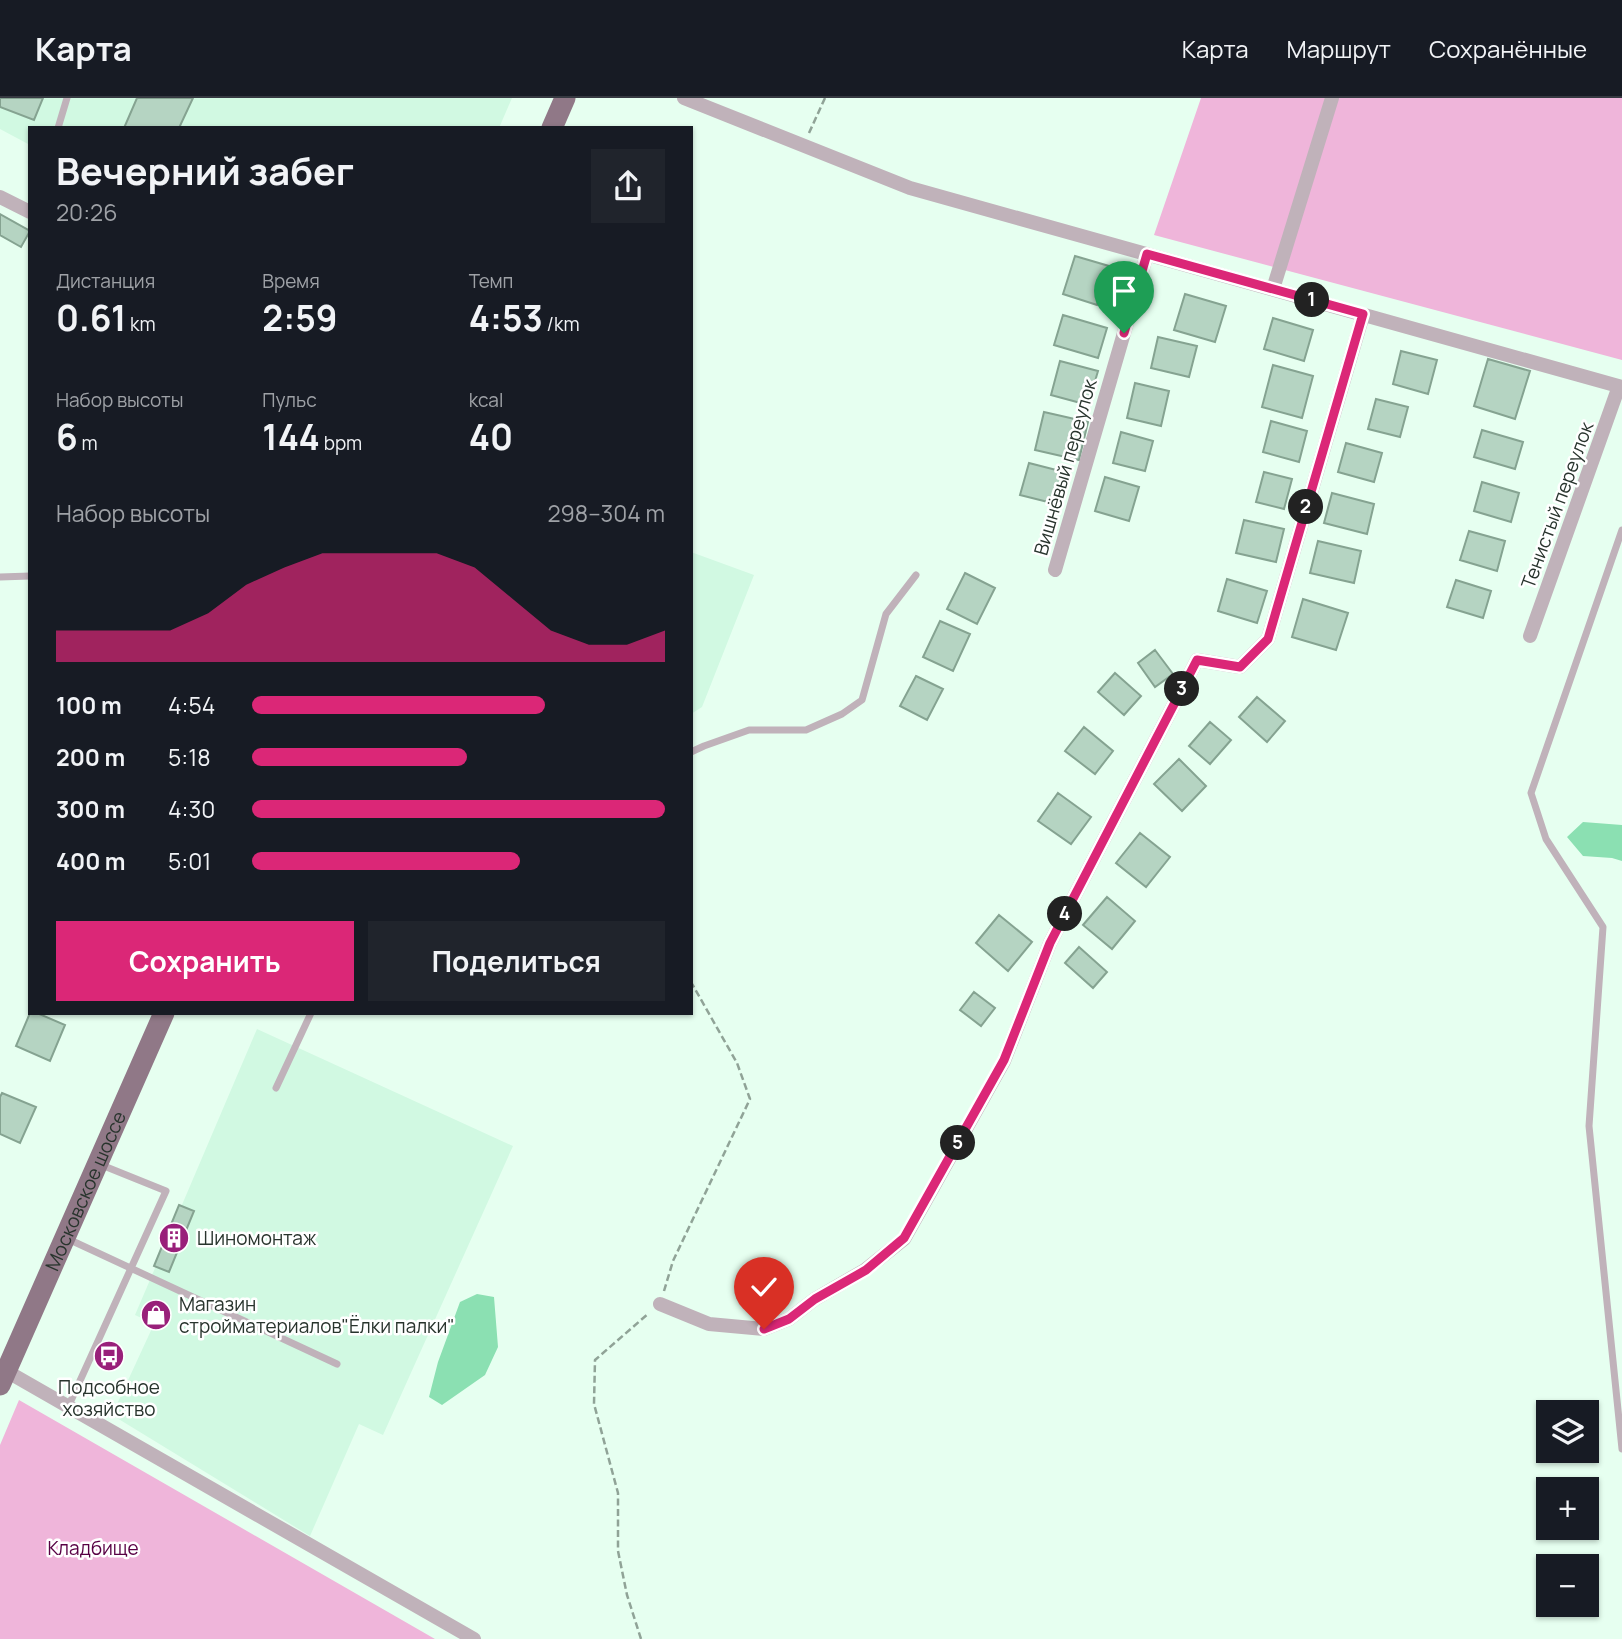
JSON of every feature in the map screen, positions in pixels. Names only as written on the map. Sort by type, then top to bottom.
[{"type":"main road","points":[[553,126],[565,98]]},
{"type":"main road","name":"Московское шоссе","points":[[2,1374],[163,1015]]},
{"type":"street","points":[[684,98],[910,188],[1621,387]]},
{"type":"street","points":[[1273,289],[1332,98]]},
{"type":"street","points":[[0,197],[28,211]]},
{"type":"street","name":"Вишнёвый переулок","points":[[1055,570],[1147,254]]},
{"type":"street","points":[[660,1304],[709,1324],[764,1329],[789,1319],[815,1299],[866,1270],[904,1238],[1004,1060],[1050,943],[1197,660],[1240,667],[1268,639],[1363,314]]},
{"type":"street","name":"Тенистый переулок","points":[[1530,636],[1621,387]]},
{"type":"street","points":[[2,1374],[69,1405],[474,1639]]},
{"type":"lane","points":[[59,126],[67,98]]},
{"type":"lane","points":[[1622,530],[1531,793],[1546,839],[1603,927],[1589,1126],[1622,1449]]},
{"type":"lane","points":[[693,751],[749,730],[806,730],[842,715],[862,699],[886,614],[916,575]]},
{"type":"lane","points":[[0,577],[28,576]]},
{"type":"lane","points":[[276,1088],[310,1015]]},
{"type":"lane","points":[[69,1405],[166,1191],[98,1164]]},
{"type":"lane","points":[[65,1238],[337,1364]]},
{"type":"path","points":[[803,145],[825,98]]},
{"type":"shaded area","points":[[0,98],[512,98],[500,126],[28,126],[28,144],[0,129]]},
{"type":"shaded area","points":[[693,553],[754,575],[702,707],[693,713]]},
{"type":"shaded area","points":[[1583,822],[1622,825],[1622,861],[1583,856],[1567,837]]},
{"type":"shaded area","points":[[257,1029],[513,1146],[383,1435],[359,1424],[310,1536],[112,1415],[154,1324],[135,1315]]},
{"type":"shaded area","points":[[477,1294],[494,1297],[498,1347],[485,1375],[442,1405],[429,1397],[438,1362],[460,1302]]},
{"type":"green space","points":[[1201,98],[1622,98],[1622,360],[1154,235]]},
{"type":"green space","name":"Кладбище","points":[[19,1400],[435,1639],[0,1639],[0,1445]]},
{"type":"building","points":[[0,98],[43,98],[34,120],[0,107]]},
{"type":"building","points":[[137,98],[193,98],[180,126],[125,126]]},
{"type":"building","points":[[0,214],[28,230],[21,247],[0,235]]},
{"type":"building","points":[[1075,256],[1109,266],[1097,305],[1063,294]]},
{"type":"building","points":[[1185,294],[1226,306],[1215,342],[1174,330]]},
{"type":"building","points":[[1063,315],[1107,328],[1098,358],[1054,345]]},
{"type":"building","points":[[1273,318],[1313,330],[1304,361],[1264,349]]},
{"type":"building","points":[[1158,337],[1197,346],[1189,377],[1151,368]]},
{"type":"building","points":[[1401,351],[1437,360],[1428,394],[1393,384]]},
{"type":"building","points":[[1488,359],[1530,371],[1515,419],[1474,406]]},
{"type":"building","points":[[1060,361],[1098,371],[1088,405],[1051,395]]},
{"type":"building","points":[[1273,365],[1313,376],[1302,418],[1262,407]]},
{"type":"building","points":[[1135,383],[1169,391],[1161,426],[1127,418]]},
{"type":"building","points":[[1376,399],[1408,407],[1400,437],[1368,429]]},
{"type":"building","points":[[1044,412],[1088,422],[1079,460],[1035,450]]},
{"type":"building","points":[[1271,421],[1307,431],[1299,462],[1263,452]]},
{"type":"building","points":[[1482,430],[1523,442],[1515,469],[1474,457]]},
{"type":"building","points":[[1121,432],[1153,441],[1145,471],[1113,463]]},
{"type":"building","points":[[1346,443],[1382,453],[1374,482],[1338,472]]},
{"type":"building","points":[[1029,463],[1068,473],[1060,505],[1020,495]]},
{"type":"building","points":[[1264,472],[1292,479],[1284,509],[1256,502]]},
{"type":"building","points":[[1105,477],[1139,487],[1129,521],[1095,511]]},
{"type":"building","points":[[1482,482],[1519,493],[1511,522],[1474,511]]},
{"type":"building","points":[[1332,493],[1374,504],[1367,534],[1324,523]]},
{"type":"building","points":[[1244,520],[1284,529],[1276,562],[1236,553]]},
{"type":"building","points":[[1469,531],[1505,541],[1497,571],[1460,560]]},
{"type":"building","points":[[1318,541],[1361,551],[1354,583],[1310,573]]},
{"type":"building","points":[[965,573],[995,588],[977,624],[947,609]]},
{"type":"building","points":[[1227,579],[1267,591],[1257,623],[1218,611]]},
{"type":"building","points":[[1456,580],[1491,591],[1483,618],[1447,607]]},
{"type":"building","points":[[1303,599],[1348,613],[1336,650],[1292,637]]},
{"type":"building","points":[[940,621],[970,634],[953,671],[923,657]]},
{"type":"building","points":[[1155,650],[1173,674],[1155,687],[1138,663]]},
{"type":"building","points":[[1115,673],[1141,696],[1124,715],[1098,692]]},
{"type":"building","points":[[916,676],[943,689],[927,720],[900,706]]},
{"type":"building","points":[[1257,697],[1285,721],[1267,742],[1239,717]]},
{"type":"building","points":[[1210,722],[1231,740],[1210,764],[1189,746]]},
{"type":"building","points":[[1084,727],[1113,751],[1095,774],[1065,751]]},
{"type":"building","points":[[1179,759],[1206,786],[1182,811],[1154,784]]},
{"type":"building","points":[[1058,793],[1091,817],[1071,844],[1038,821]]},
{"type":"building","points":[[1140,833],[1170,857],[1146,887],[1116,863]]},
{"type":"building","points":[[1107,897],[1135,921],[1112,949],[1083,925]]},
{"type":"building","points":[[999,915],[1032,942],[1008,971],[976,943]]},
{"type":"building","points":[[1079,947],[1107,972],[1093,988],[1065,963]]},
{"type":"building","points":[[974,992],[995,1008],[981,1026],[960,1010]]},
{"type":"building","points":[[29,1015],[42,1015],[65,1025],[50,1061],[16,1046]]},
{"type":"building","points":[[2,1093],[36,1107],[20,1143],[0,1134]]},
{"type":"building","name":"Шиномонтаж","points":[[179,1205],[194,1211],[169,1272],[154,1266]]},
{"type":"place","name":"Шиномонтаж","points":[[174,1238]]},
{"type":"place","name":"Магазин стройматериалов\"Ёлки палки\"","points":[[156,1315]]},
{"type":"place","name":"Подсобное хозяйство","points":[[109,1356]]},
{"type":"route","points":[[764,1329],[789,1319],[815,1299],[866,1270],[904,1238],[1004,1060],[1050,943],[1197,660],[1240,667],[1268,639],[1363,314],[1147,254],[1124,333]]}]
